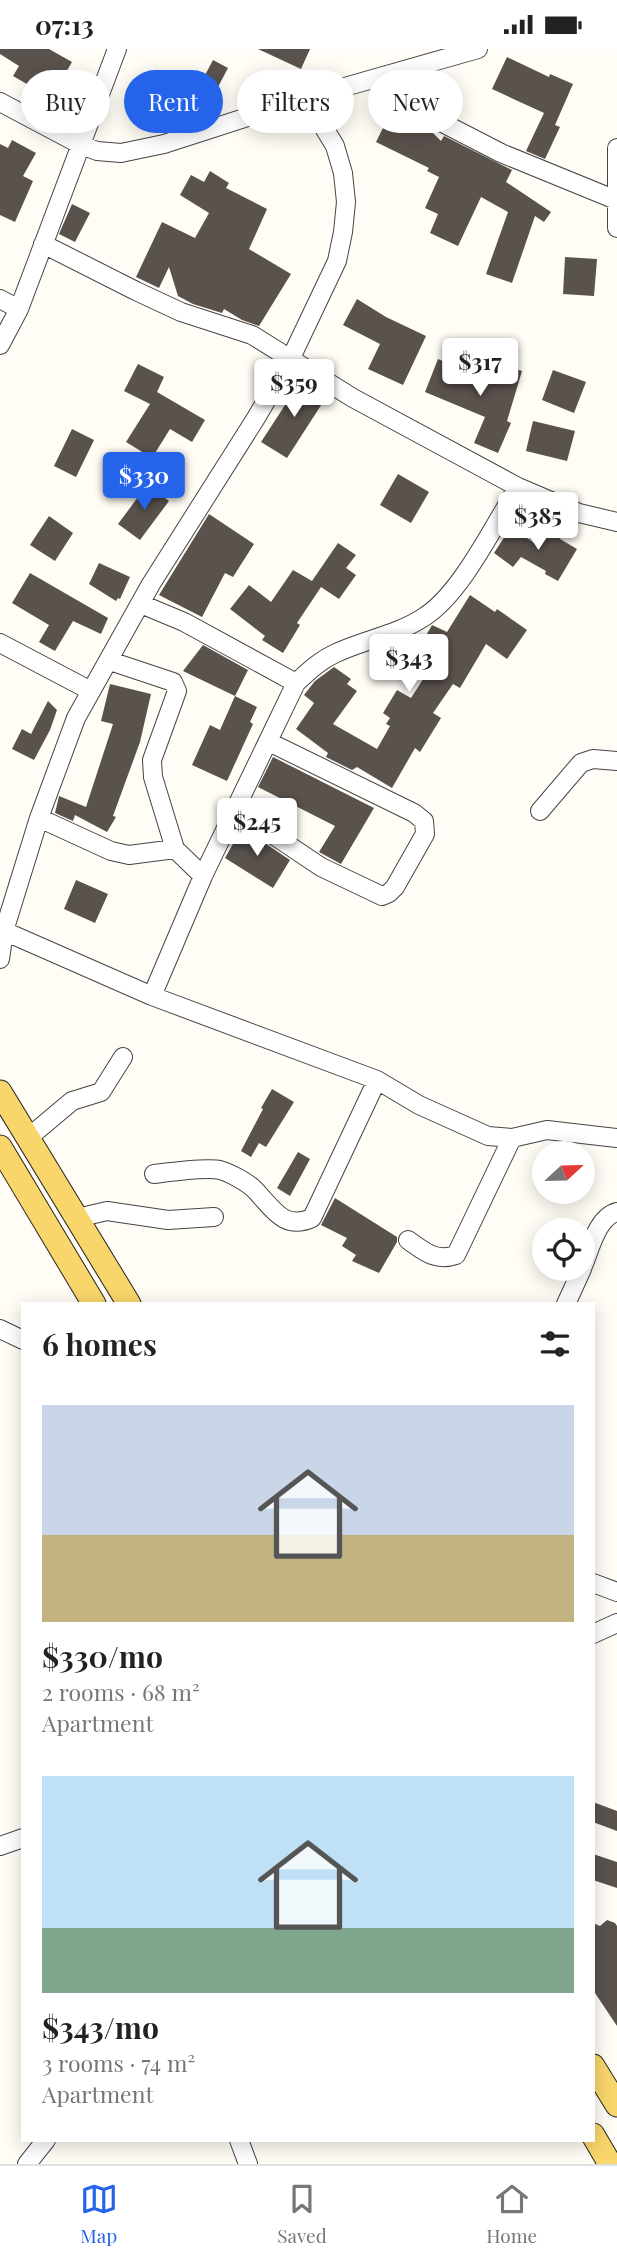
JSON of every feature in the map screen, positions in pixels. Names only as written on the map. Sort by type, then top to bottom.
[{"type":"main road","points":[[0,1091],[128,1302]]},
{"type":"main road","points":[[0,1147],[93,1302]]},
{"type":"main road","points":[[595,2069],[617,2105]]},
{"type":"main road","points":[[595,2138],[610,2164]]},
{"type":"street","points":[[0,345],[19,309],[117,49]]},
{"type":"street","points":[[354,84],[478,49]]},
{"type":"street","points":[[415,67],[418,94],[427,113],[433,118],[501,153],[616,200]]},
{"type":"street","points":[[0,102],[81,145],[107,153],[142,149],[237,119]]},
{"type":"street","points":[[0,959],[4,931],[39,818],[76,718],[141,604],[290,360],[337,261],[344,232],[346,202],[343,173],[335,146],[327,133]]},
{"type":"street","points":[[617,148],[617,228]]},
{"type":"street","points":[[43,244],[181,312],[252,335],[353,398],[518,487],[579,513],[617,521]]},
{"type":"street","points":[[0,299],[19,309]]},
{"type":"street","points":[[152,996],[204,876],[296,683],[315,666],[335,654],[414,624],[440,604],[467,569],[518,487]]},
{"type":"street","points":[[141,604],[184,622],[296,683]]},
{"type":"street","points":[[0,643],[90,691]]},
{"type":"street","points":[[110,661],[173,682],[176,687],[177,691],[152,760],[153,777],[174,849],[204,876]]},
{"type":"street","points":[[236,810],[321,867],[382,896],[395,887],[425,834],[424,821],[414,813],[270,741]]},
{"type":"street","points":[[540,811],[581,763],[593,759],[617,761]]},
{"type":"street","points":[[39,818],[111,851],[129,855],[174,849]]},
{"type":"street","points":[[4,931],[152,996],[377,1080],[419,1105],[488,1136],[512,1138],[547,1130],[617,1138]]},
{"type":"street","points":[[28,1138],[72,1101],[101,1092],[123,1057]]},
{"type":"street","points":[[154,1174],[220,1170],[252,1186],[270,1207],[288,1222],[302,1223],[312,1218],[377,1080]]},
{"type":"street","points":[[408,1240],[434,1258],[456,1255],[512,1138]]},
{"type":"street","points":[[77,1218],[107,1211],[168,1220],[214,1217]]},
{"type":"street","points":[[595,1240],[603,1222],[617,1212]]},
{"type":"street","points":[[567,1302],[576,1281]]},
{"type":"street","points":[[0,1329],[21,1339]]},
{"type":"street","points":[[595,1584],[617,1592]]},
{"type":"street","points":[[595,1634],[617,1623]]},
{"type":"street","points":[[0,1846],[21,1839]]},
{"type":"street","points":[[27,2164],[44,2142]]},
{"type":"street","points":[[240,2142],[248,2164]]},
{"type":"building","points":[[0,49],[49,49],[72,62],[67,70],[21,70],[21,81],[13,76],[19,66],[0,54]]},
{"type":"building","points":[[258,49],[310,49],[301,69]]},
{"type":"building","points":[[507,57],[549,77],[550,74],[573,84],[555,125],[560,127],[545,159],[526,151],[544,113],[492,89]]},
{"type":"building","points":[[213,60],[228,68],[223,78],[223,70],[208,70]]},
{"type":"building","points":[[380,133],[433,133],[441,141],[444,136],[512,170],[506,182],[551,212],[544,222],[535,216],[512,283],[486,274],[508,212],[481,197],[458,246],[430,233],[438,214],[425,208],[439,177],[427,171],[429,168],[376,142]]},
{"type":"building","points":[[12,140],[36,153],[23,176],[33,181],[15,222],[0,215],[0,144],[8,148]]},
{"type":"building","points":[[210,171],[229,183],[226,188],[267,209],[249,249],[291,274],[259,326],[224,309],[222,313],[178,296],[169,267],[159,288],[136,277],[162,222],[195,238],[209,213],[180,195],[191,175],[204,182]]},
{"type":"building","points":[[72,204],[90,213],[75,242],[59,234]]},
{"type":"building","points":[[565,257],[597,259],[594,296],[563,294]]},
{"type":"building","points":[[357,299],[386,317],[426,336],[403,385],[368,369],[380,344],[343,325]]},
{"type":"building","points":[[438,359],[455,366],[454,370],[486,383],[492,362],[522,371],[507,421],[511,423],[498,453],[474,443],[485,417],[425,392]]},
{"type":"building","points":[[138,364],[164,377],[157,392],[205,420],[192,442],[170,429],[152,458],[126,442],[150,404],[124,391]]},
{"type":"building","points":[[553,370],[586,382],[574,413],[542,400]]},
{"type":"building","points":[[302,379],[327,396],[287,458],[261,442]]},
{"type":"building","points":[[533,421],[575,431],[567,461],[526,451]]},
{"type":"building","points":[[72,429],[94,440],[76,477],[54,466]]},
{"type":"building","points":[[398,474],[429,492],[411,523],[380,505]]},
{"type":"building","points":[[147,485],[169,501],[140,540],[118,524]]},
{"type":"building","points":[[209,514],[254,544],[233,577],[225,573],[202,617],[159,595]]},
{"type":"building","points":[[49,516],[73,533],[55,561],[30,545]]},
{"type":"building","points":[[511,527],[537,545],[547,527],[562,535],[560,539],[577,549],[558,581],[521,557],[513,567],[494,553]]},
{"type":"building","points":[[338,543],[356,555],[346,568],[356,575],[339,599],[321,587],[297,623],[300,625],[283,653],[262,640],[265,636],[230,609],[249,585],[271,602],[293,570],[312,581]]},
{"type":"building","points":[[99,563],[130,577],[120,599],[116,601],[89,584]]},
{"type":"building","points":[[30,573],[108,618],[101,634],[73,621],[55,651],[39,642],[49,625],[12,603]]},
{"type":"building","points":[[470,595],[495,612],[497,609],[527,630],[507,659],[486,644],[460,688],[453,684],[433,713],[441,718],[420,752],[415,748],[392,788],[357,767],[352,770],[326,757],[328,753],[296,729],[314,703],[304,695],[315,681],[334,667],[351,679],[347,684],[357,691],[333,724],[377,749],[390,726],[386,724],[390,718],[383,713],[397,690],[411,698],[429,670],[412,660],[432,625],[447,632]]},
{"type":"building","points":[[203,645],[248,670],[235,696],[183,671]]},
{"type":"building","points":[[110,684],[151,694],[140,742],[113,816],[116,817],[107,832],[75,815],[73,821],[55,813],[59,796],[86,807],[113,724],[101,721]]},
{"type":"building","points":[[235,696],[257,707],[250,722],[253,724],[227,781],[192,765],[210,725],[220,730]]},
{"type":"building","points":[[48,701],[57,710],[34,760],[12,749],[22,729],[31,734]]},
{"type":"building","points":[[273,757],[374,808],[341,864],[319,852],[335,826],[258,787]]},
{"type":"building","points":[[242,828],[290,860],[273,888],[225,858]]},
{"type":"building","points":[[76,880],[108,894],[95,923],[64,909]]},
{"type":"building","points":[[272,1089],[294,1102],[266,1147],[259,1143],[251,1157],[241,1151]]},
{"type":"building","points":[[298,1152],[310,1159],[290,1196],[277,1188]]},
{"type":"building","points":[[335,1198],[397,1237],[397,1242],[379,1273],[352,1261],[356,1255],[342,1246],[347,1238],[321,1225]]},
{"type":"building","points":[[595,1803],[617,1811],[617,1831],[595,1823]]},
{"type":"building","points":[[595,1855],[617,1862],[617,1888],[595,1881]]},
{"type":"building","points":[[607,1920],[617,1926],[617,2026],[595,1993],[595,1924],[600,1926]]}]
